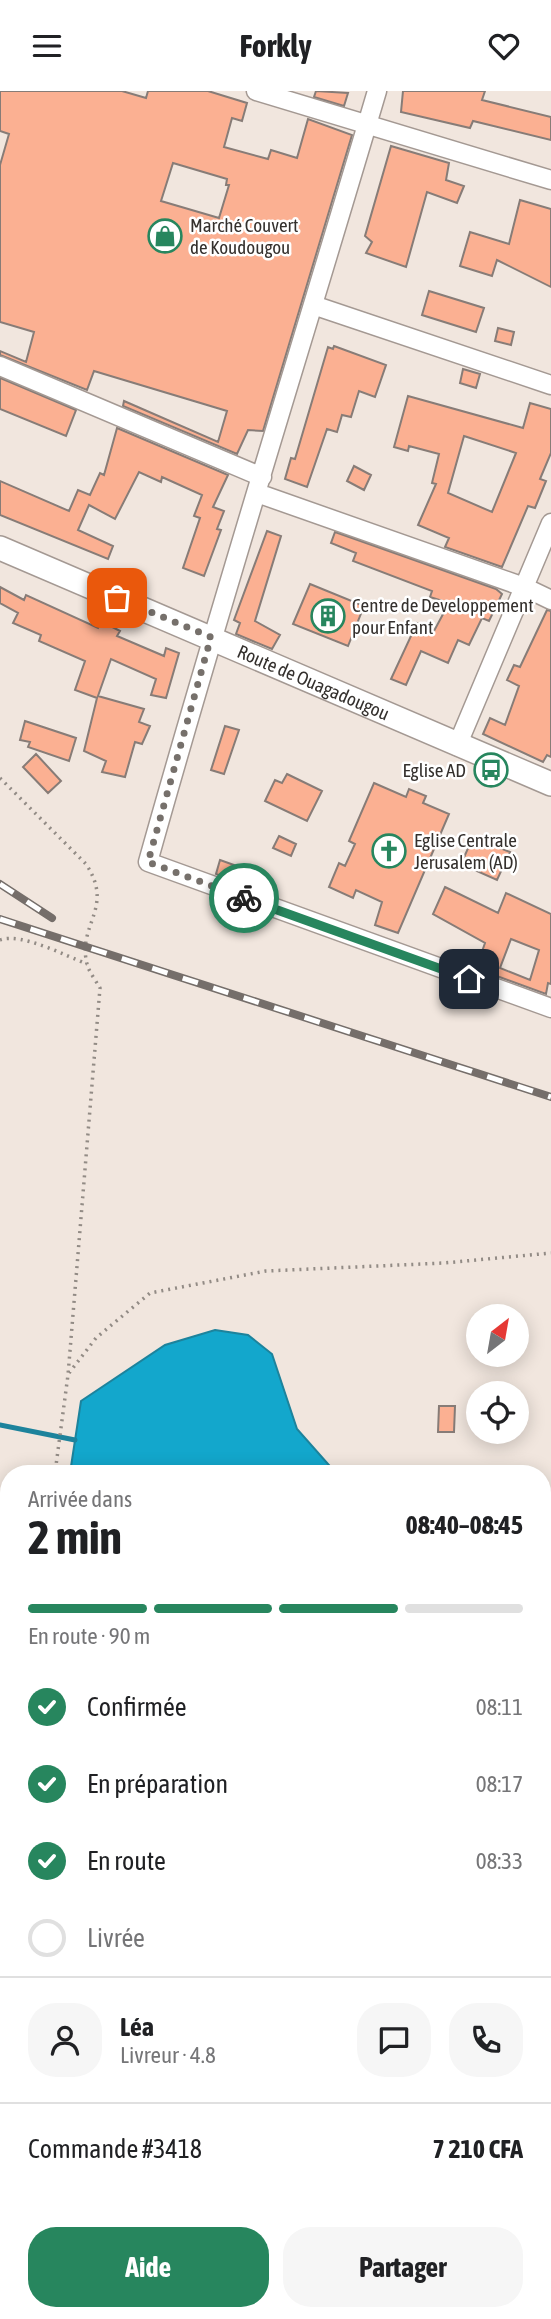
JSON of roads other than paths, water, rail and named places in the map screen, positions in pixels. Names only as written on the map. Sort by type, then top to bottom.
[{"type":"street","points":[[256,91],[551,180]]},
{"type":"street","points":[[377,91],[211,637],[148,862],[551,1008]]},
{"type":"street","points":[[313,305],[551,385]]},
{"type":"street","points":[[0,366],[259,485],[524,587],[551,600]]},
{"type":"street","points":[[457,746],[551,523]]},
{"type":"street","name":"Route de Ouagadougou","points":[[0,548],[551,784]]},
{"type":"water","points":[[215,1330],[248,1335],[272,1354],[297,1429],[329,1465],[71,1465],[81,1401],[165,1345]]},
{"type":"waterway","points":[[0,1425],[75,1440]]},
{"type":"railway","points":[[0,884],[52,918]]},
{"type":"railway","points":[[0,919],[551,1097]]},
{"type":"place","name":"Marché Couvert de Koudougou","points":[[165,236]]},
{"type":"place","name":"Centre de Developpement pour Enfant","points":[[328,616]]},
{"type":"place","name":"Eglise AD","points":[[491,770]]},
{"type":"place","name":"Eglise Centrale Jerusalem (AD)","points":[[389,851]]}]
